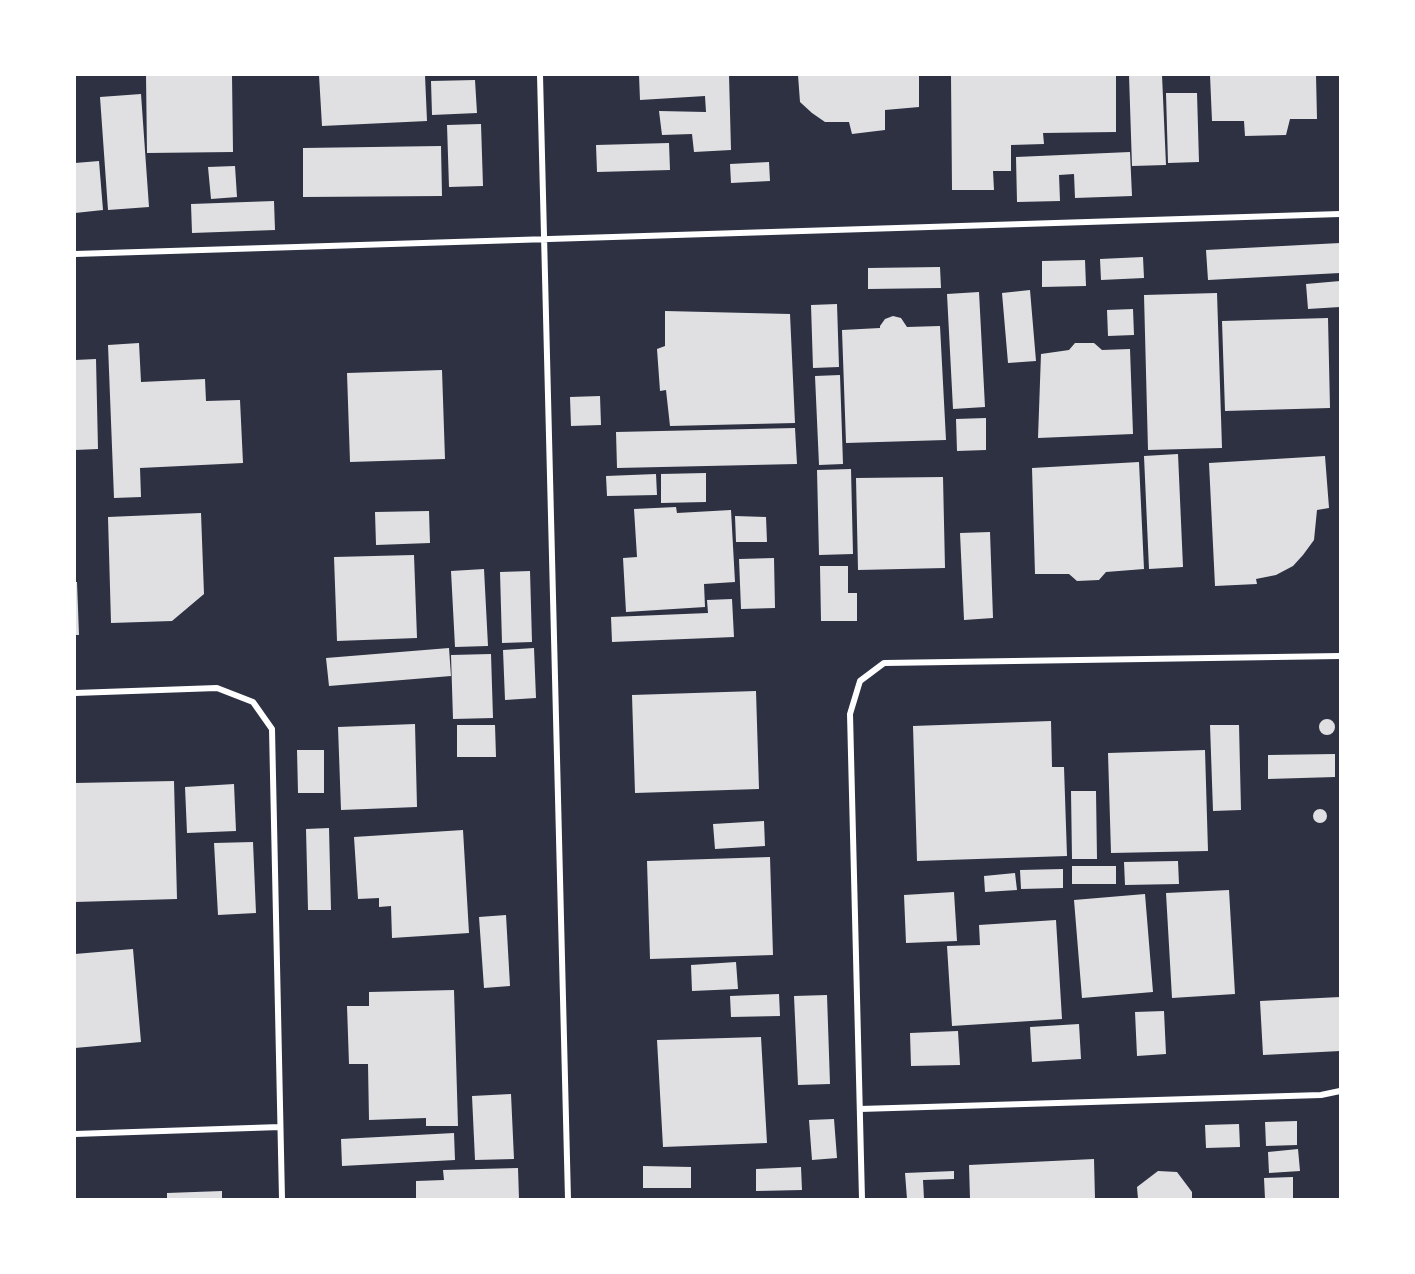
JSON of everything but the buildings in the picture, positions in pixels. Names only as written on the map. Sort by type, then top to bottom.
[{"type":"street","points":[[540,75],[568,1199]]},
{"type":"street","points":[[75,254],[1340,214]]},
{"type":"street","points":[[862,1199],[850,714],[860,681],[884,663],[1340,656]]},
{"type":"street","points":[[75,693],[217,688],[253,702],[272,729],[282,1199]]},
{"type":"street","points":[[860,1109],[1309,1096],[1340,1091]]},
{"type":"street","points":[[75,1134],[280,1127]]}]
